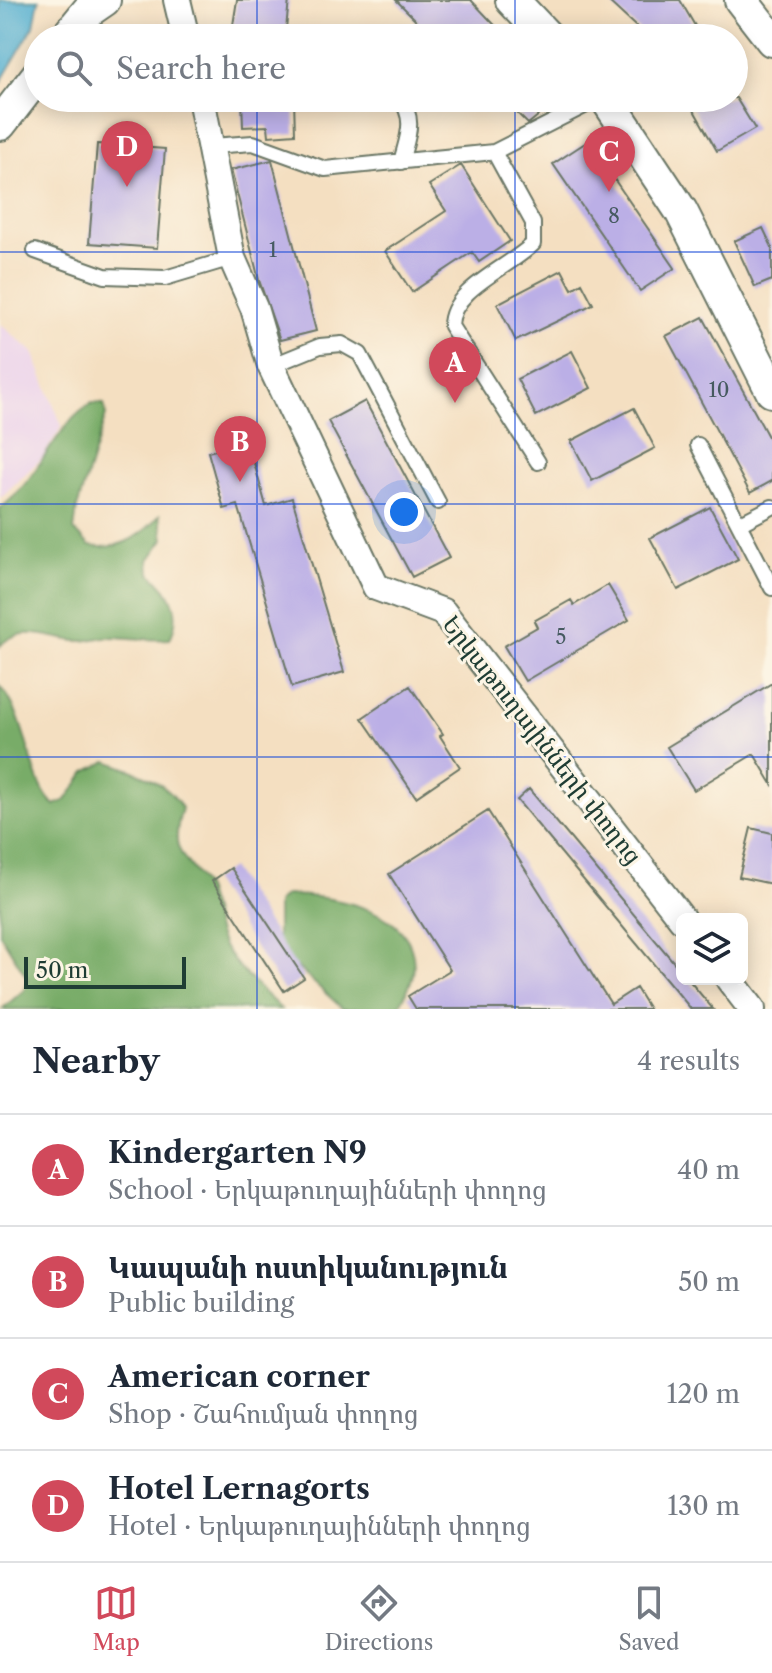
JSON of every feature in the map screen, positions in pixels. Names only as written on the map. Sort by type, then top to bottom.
[{"type":"street","points":[[77,24],[88,11],[104,0]]},
{"type":"street","points":[[177,0],[183,24]]},
{"type":"street","points":[[512,0],[535,24]]},
{"type":"street","points":[[741,0],[772,40]]},
{"type":"street","points":[[0,124],[24,93]]},
{"type":"street","name":"Երկաթուղայինների փողոց","points":[[204,112],[232,258],[254,308],[271,366],[376,587],[443,612],[677,913]]},
{"type":"street","points":[[615,112],[681,211],[772,391]]},
{"type":"street","points":[[734,985],[752,1009]]},
{"type":"lane","points":[[401,162],[411,123],[408,112]]},
{"type":"lane","points":[[212,146],[253,143],[325,169],[401,162],[494,152],[573,112]]},
{"type":"lane","points":[[494,152],[533,223],[533,244],[514,262],[461,296],[451,312],[451,326],[538,462]]},
{"type":"lane","points":[[35,251],[105,276],[165,278],[232,258]]},
{"type":"lane","points":[[271,366],[320,346],[342,344],[360,354],[438,502]]},
{"type":"lane","points":[[698,445],[772,588]]},
{"type":"lane","points":[[739,524],[772,507]]},
{"type":"shaded area","points":[[0,324],[33,352],[62,426],[42,458],[0,498]]},
{"type":"green space","points":[[92,403],[104,404],[106,415],[77,508],[74,530],[90,546],[110,546],[129,540],[160,515],[164,539],[149,560],[150,573],[164,587],[173,603],[174,629],[170,639],[108,637],[77,641],[27,634],[8,639],[0,646],[0,508],[25,484],[66,426]]},
{"type":"green space","points":[[0,686],[17,714],[40,783],[55,805],[66,800],[86,772],[107,761],[149,778],[176,799],[182,808],[177,843],[203,885],[225,949],[239,968],[281,1009],[2,1009],[24,990],[28,979],[0,934]]},
{"type":"green space","points":[[285,895],[326,898],[370,910],[389,920],[404,934],[412,952],[413,974],[398,1009],[343,1009],[289,960],[277,940],[277,903]]},
{"type":"water","points":[[0,0],[39,0],[34,24],[24,24],[24,43],[0,83]]},
{"type":"building","points":[[237,0],[289,0],[286,24],[233,24]]},
{"type":"building","points":[[396,0],[471,0],[494,24],[420,24]]},
{"type":"building","points":[[607,0],[680,0],[694,24],[633,24]]},
{"type":"building","points":[[242,112],[294,112],[295,134],[269,136],[268,126],[243,127]]},
{"type":"building","points":[[516,112],[543,112],[528,124]]},
{"type":"building","points":[[695,112],[745,112],[755,129],[717,151]]},
{"type":"building","points":[[588,141],[675,268],[640,291],[553,164]]},
{"type":"building","points":[[97,144],[165,149],[157,248],[89,243]]},
{"type":"building","points":[[272,160],[316,331],[280,340],[259,280],[231,170]]},
{"type":"building","points":[[461,165],[510,241],[479,262],[472,252],[412,292],[385,251],[446,211],[429,185]]},
{"type":"building","points":[[763,228],[772,247],[772,280],[755,287],[734,241]]},
{"type":"building","points":[[562,270],[572,289],[582,283],[593,304],[516,341],[497,304]]},
{"type":"building","points":[[703,317],[772,444],[772,481],[750,493],[666,336]]},
{"type":"building","points":[[572,351],[591,388],[536,416],[517,379]]},
{"type":"building","points":[[365,401],[449,558],[412,577],[328,421]]},
{"type":"building","points":[[634,408],[655,448],[592,481],[571,441]]},
{"type":"building","points":[[248,441],[266,506],[292,498],[344,672],[292,687],[238,505],[224,509],[208,452]]},
{"type":"building","points":[[710,507],[738,559],[678,590],[650,538]]},
{"type":"building","points":[[608,585],[629,620],[525,681],[504,646],[537,627],[534,621],[571,600],[574,605]]},
{"type":"building","points":[[772,683],[772,784],[754,754],[694,790],[667,747]]},
{"type":"building","points":[[410,686],[443,734],[440,736],[460,767],[416,797],[362,718]]},
{"type":"building","points":[[529,789],[676,965],[676,985],[693,985],[713,1009],[691,1009],[517,800]]},
{"type":"building","points":[[488,811],[611,1004],[636,988],[649,1009],[416,1009],[408,996],[450,970],[389,874]]},
{"type":"building","points":[[751,828],[772,833],[772,884],[739,877]]},
{"type":"building","points":[[231,868],[304,978],[284,991],[212,881]]},
{"type":"place","name":"Hotel Lernagorts","points":[[127,187]]},
{"type":"place","name":"American corner","points":[[609,192]]},
{"type":"place","name":"Kindergarten N9","points":[[455,403]]},
{"type":"place","name":"Կապանի ոստիկանություն","points":[[240,482]]}]
